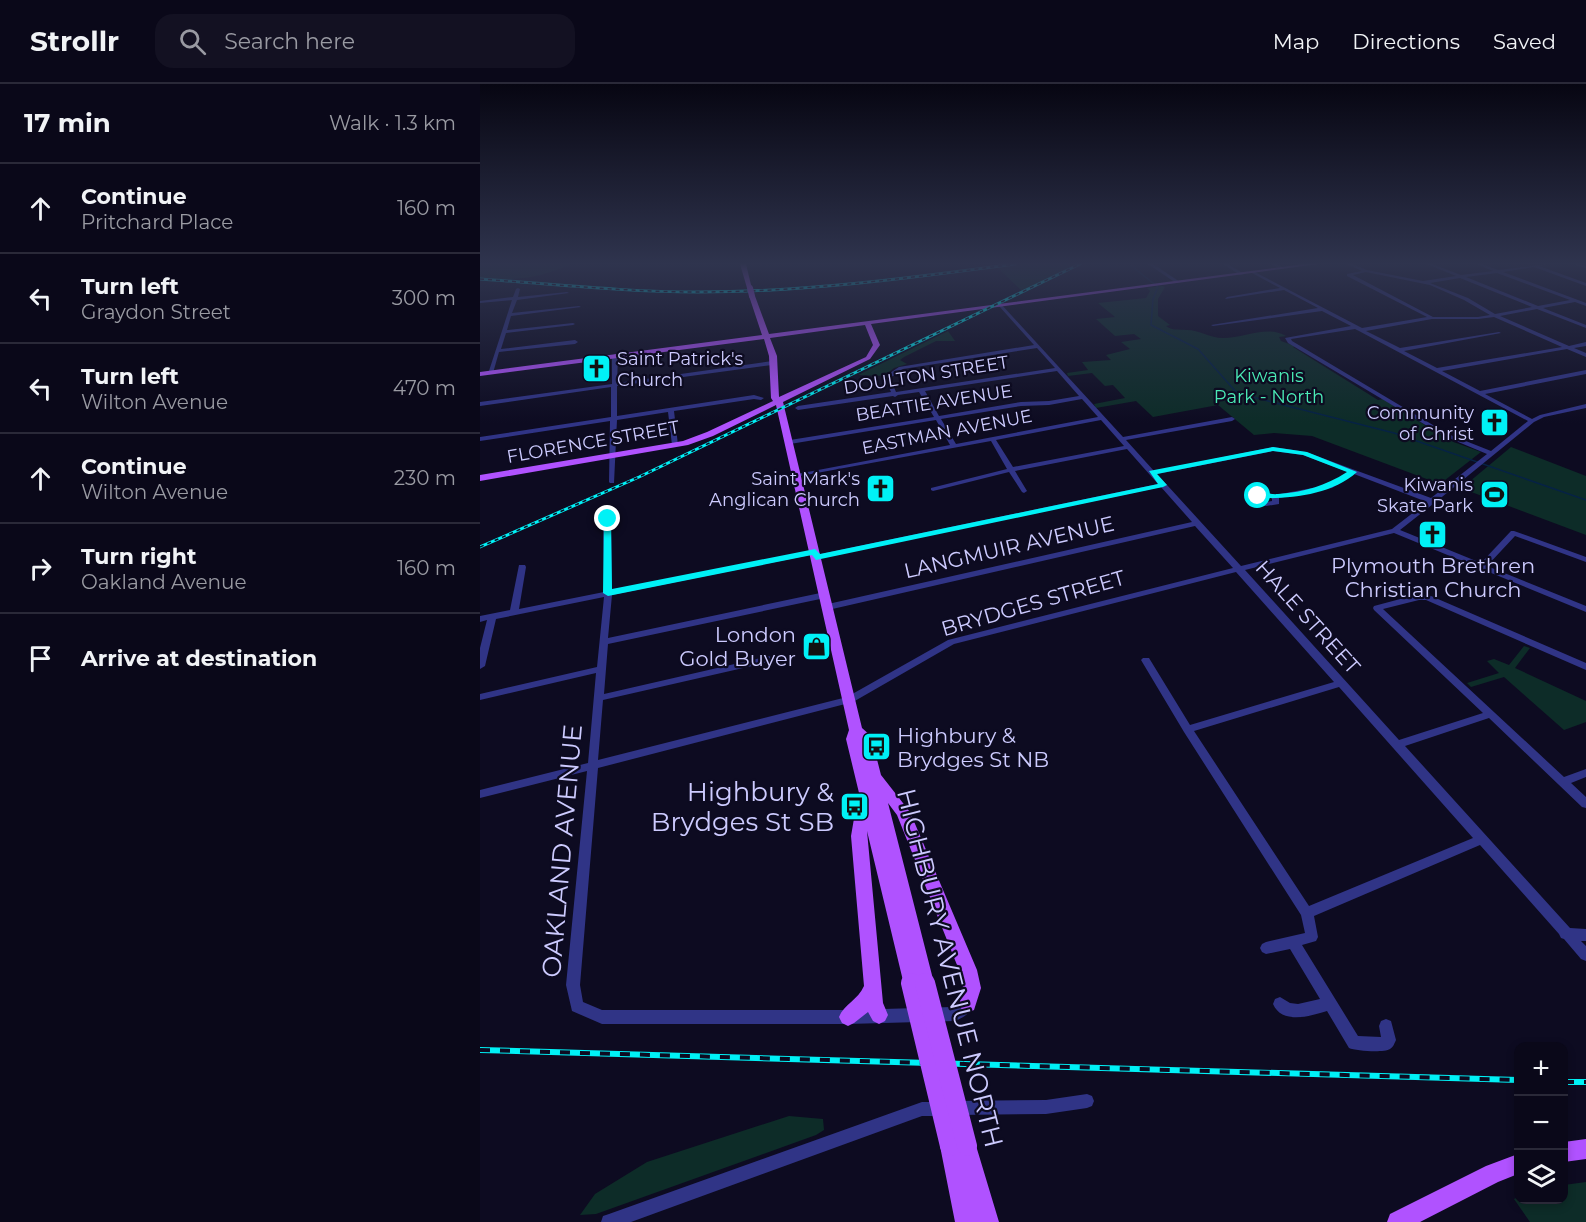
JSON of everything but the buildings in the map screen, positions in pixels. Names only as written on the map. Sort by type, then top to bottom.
[{"type":"main road","name":"HIGHBURY AVENUE NORTH","points":[[759,317],[766,336],[762,339],[768,359],[772,362],[776,383],[773,390],[775,398],[779,401],[790,442],[850,700],[856,730],[853,739],[865,794],[918,983]]},
{"type":"main road","points":[[480,374],[911,317]]},
{"type":"main road","name":"FLORENCE STREET","points":[[480,478],[675,445],[710,434],[868,358],[876,351],[878,345],[867,323]]},
{"type":"main road","points":[[755,413],[770,411],[782,414]]},
{"type":"main road","name":"HIGHBURY AVENUE NORTH","points":[[856,730],[864,736],[918,983],[958,1146],[988,1222]]},
{"type":"main road","points":[[873,775],[903,812],[925,865],[968,970],[972,988],[968,1004]]},
{"type":"main road","points":[[865,794],[859,836],[874,1004],[879,1015]]},
{"type":"main road","points":[[848,1017],[866,1002],[872,986]]},
{"type":"main road","name":"HIGHBURY AVENUE NORTH","points":[[958,1146],[966,1222]]},
{"type":"main road","points":[[1568,1151],[1586,1149]]},
{"type":"main road","points":[[1398,1222],[1493,1173],[1514,1165]]},
{"type":"street","points":[[490,373],[509,317]]},
{"type":"street","name":"HALE STREET","points":[[1011,317],[1586,955]]},
{"type":"street","points":[[1213,325],[1267,317]]},
{"type":"street","points":[[1338,317],[1534,419],[1586,406]]},
{"type":"street","points":[[1450,317],[1288,338],[1290,342],[1446,435],[1491,453]]},
{"type":"street","points":[[1499,317],[1586,355]]},
{"type":"street","points":[[1561,317],[1586,327]]},
{"type":"street","points":[[504,332],[573,324]]},
{"type":"street","points":[[1399,350],[1499,333]]},
{"type":"street","points":[[498,351],[575,342]]},
{"type":"street","points":[[1437,370],[1586,344]]},
{"type":"street","points":[[895,395],[887,377],[901,368],[1038,346]]},
{"type":"street","points":[[612,482],[615,356]]},
{"type":"street","points":[[480,404],[772,362]]},
{"type":"street","name":"DOULTON STREET","points":[[798,408],[1059,369]]},
{"type":"street","points":[[1480,393],[1586,372]]},
{"type":"street","points":[[922,391],[953,445]]},
{"type":"street","name":"BEATTIE AVENUE","points":[[790,442],[1021,404],[1083,397]]},
{"type":"street","points":[[480,439],[761,398]]},
{"type":"street","points":[[672,410],[675,445]]},
{"type":"street","name":"EASTMAN AVENUE","points":[[797,476],[1103,418]]},
{"type":"street","points":[[1122,439],[1232,419]]},
{"type":"street","name":"BRYDGES STREET","points":[[480,794],[850,700],[951,642],[1395,531],[1434,502],[1534,419]]},
{"type":"street","points":[[993,438],[1024,491]]},
{"type":"street","points":[[933,489],[1010,470],[1129,447]]},
{"type":"street","points":[[1152,473],[1282,449],[1304,453],[1434,502]]},
{"type":"street","points":[[1275,497],[1330,487],[1353,472]]},
{"type":"street","points":[[480,619],[816,555],[1163,485]]},
{"type":"street","name":"OAKLAND AVENUE","points":[[608,519],[608,593],[573,985],[577,1006],[602,1017],[848,1017],[955,1014],[968,1004]]},
{"type":"street","name":"LANGMUIR AVENUE","points":[[828,607],[1197,523]]},
{"type":"street","points":[[1395,531],[1586,609]]},
{"type":"street","points":[[1482,567],[1514,532],[1586,560]]},
{"type":"street","points":[[514,612],[522,567]]},
{"type":"street","points":[[604,642],[825,595]]},
{"type":"street","points":[[1586,667],[1423,597],[1377,608],[1586,804]]},
{"type":"street","points":[[480,666],[492,617]]},
{"type":"street","points":[[599,698],[769,659]]},
{"type":"street","points":[[1146,660],[1306,913],[1312,937],[1266,948]]},
{"type":"street","points":[[480,698],[602,669]]},
{"type":"street","points":[[1188,729],[1341,683]]},
{"type":"street","points":[[1396,745],[1491,714]]},
{"type":"street","points":[[1563,782],[1586,773]]},
{"type":"street","points":[[1306,913],[1481,840]]},
{"type":"street","points":[[1565,934],[1586,935]]},
{"type":"street","points":[[1293,942],[1354,1043],[1385,1044],[1389,1040],[1386,1026]]},
{"type":"street","points":[[1280,1004],[1287,1010],[1295,1012],[1330,1003]]},
{"type":"street","points":[[609,1222],[922,1109],[1046,1107],[1087,1101]]},
{"type":"green space","name":"Kiwanis Park - North","points":[[1159,317],[1170,325],[1166,326],[1168,328],[1191,330],[1223,338],[1264,332],[1279,333],[1286,336],[1279,337],[1281,341],[1295,346],[1293,347],[1378,400],[1383,399],[1451,441],[1481,452],[1440,484],[1312,436],[1274,433],[1254,435],[1218,405],[1153,417],[1136,401],[1096,408],[1094,404],[1125,398],[1113,385],[1105,386],[1092,373],[1068,376],[1067,373],[1088,370],[1082,362],[1111,360],[1106,355],[1130,349],[1121,342],[1141,339],[1134,334],[1115,336],[1096,319]]},
{"type":"green space","points":[[948,331],[955,341],[936,341],[904,357],[900,360],[907,364],[894,368],[884,376],[858,375]]},
{"type":"green space","points":[[1511,447],[1586,476],[1586,535],[1458,487],[1463,487]]},
{"type":"green space","points":[[1524,646],[1530,648],[1515,668],[1586,701],[1586,722],[1564,730],[1504,677],[1471,687],[1467,683],[1499,673],[1487,661],[1494,659],[1509,665]]},
{"type":"green space","points":[[789,1116],[823,1119],[824,1130],[816,1135],[596,1214],[580,1215],[595,1194],[647,1162]]},
{"type":"green space","points":[[1586,1182],[1586,1222],[1530,1222],[1517,1204],[1568,1204],[1568,1184]]},
{"type":"waterway","points":[[1152,317],[1151,325],[1198,349],[1237,393],[1394,433],[1586,500]]},
{"type":"railway","points":[[480,547],[639,477],[970,317]]},
{"type":"railway","points":[[480,1050],[1514,1080]]},
{"type":"railway","points":[[1568,1082],[1586,1082]]},
{"type":"place","name":"Saint Patrick's Church","points":[[596,369]]},
{"type":"place","name":"Community of Christ","points":[[1495,423]]},
{"type":"place","name":"Saint Mark's Anglican Church","points":[[881,489]]},
{"type":"place","name":"Kiwanis Skate Park","points":[[1494,495]]},
{"type":"place","name":"Plymouth Brethren Christian Church","points":[[1433,534]]},
{"type":"place","name":"London Gold Buyer","points":[[817,646]]},
{"type":"place","name":"Highbury & Brydges St NB","points":[[876,747]]},
{"type":"place","name":"Highbury & Brydges St SB","points":[[855,807]]},
{"type":"route","points":[[608,519],[608,593],[815,552],[816,557],[900,541],[1163,485],[1152,473],[1273,449],[1304,453],[1353,472],[1330,487],[1275,497],[1264,494],[1258,496]]}]
